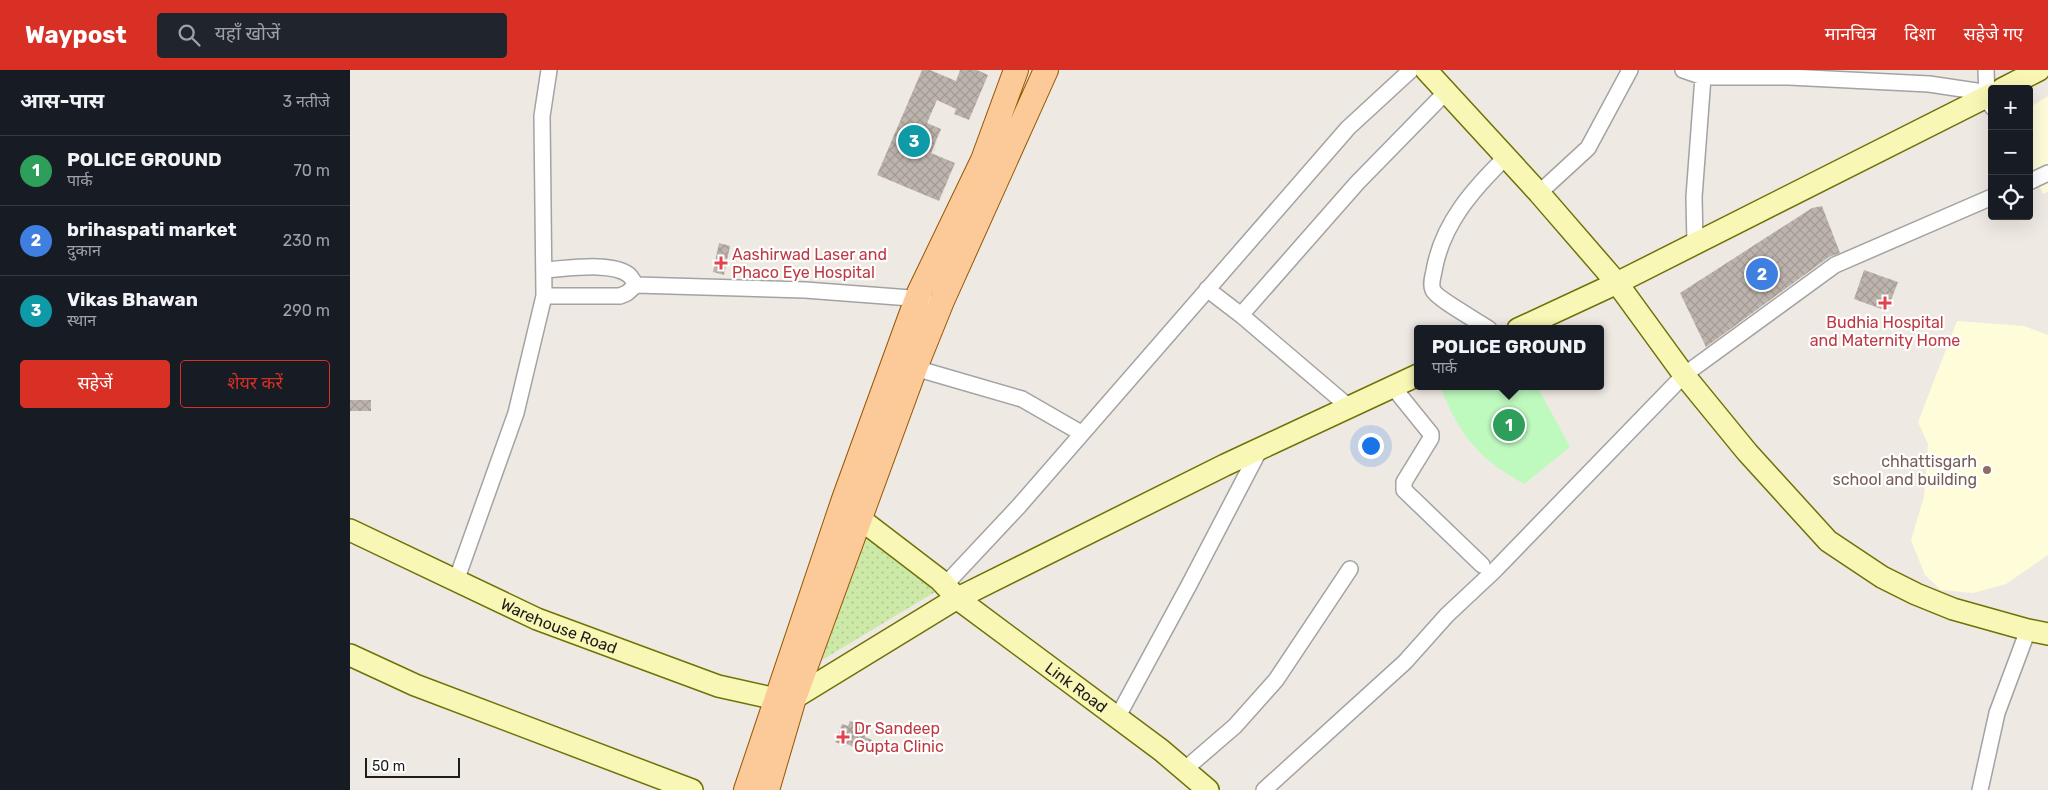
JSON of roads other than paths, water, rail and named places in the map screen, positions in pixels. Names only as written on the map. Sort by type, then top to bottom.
[{"type":"main road","points":[[746,790],[785,698],[848,519],[918,298],[983,160],[1016,70]]},
{"type":"main road","points":[[848,519],[915,368],[942,301],[1046,70]]},
{"type":"main road","points":[[767,790],[785,698]]},
{"type":"street","points":[[456,581],[516,413],[544,296],[542,116],[549,70]]},
{"type":"street","points":[[951,592],[1081,433],[1348,128],[1411,70]]},
{"type":"street","points":[[1426,70],[1506,156],[1617,283],[1684,375],[1747,452],[1828,541],[1882,577],[1916,594],[1953,609],[2038,632],[1997,713],[1980,790]]},
{"type":"street","points":[[1539,193],[1588,148],[1630,70]]},
{"type":"street","points":[[1683,70],[1703,77],[1789,77],[1929,84],[1976,91],[1988,95]]},
{"type":"street","points":[[1986,70],[1990,85]]},
{"type":"street","points":[[2013,85],[2039,70]]},
{"type":"street","points":[[1695,244],[1694,197],[1703,77]]},
{"type":"street","points":[[1241,315],[1357,182],[1446,92]]},
{"type":"street","points":[[1527,325],[1617,283],[1988,99]]},
{"type":"street","points":[[1483,325],[1436,294],[1432,290],[1432,284],[1439,250],[1458,210],[1479,183],[1506,156]]},
{"type":"street","points":[[2033,180],[2048,173]]},
{"type":"street","points":[[1264,790],[1405,662],[1446,615],[1494,571],[1684,375],[1835,265],[1988,200]]},
{"type":"street","points":[[544,270],[600,268],[616,270],[629,276],[636,285]]},
{"type":"street","points":[[544,296],[620,296],[636,285],[805,290],[942,301]]},
{"type":"street","points":[[1208,289],[1349,407]]},
{"type":"street","points":[[915,368],[1022,399],[1081,433]]},
{"type":"street","points":[[785,698],[951,592],[1414,377]]},
{"type":"street","points":[[1393,387],[1431,434],[1431,438],[1404,482],[1404,490],[1482,566]]},
{"type":"street","points":[[1117,718],[1260,449]]},
{"type":"street","name":"Link Road","points":[[848,519],[940,580],[951,592],[1208,790]]},
{"type":"street","name":"Warehouse Road","points":[[350,530],[537,619],[718,686],[785,698]]},
{"type":"street","points":[[1184,770],[1235,726],[1276,680],[1350,569]]},
{"type":"street","points":[[350,655],[415,685],[692,790]]},
{"type":"place","name":"Vikas Bhawan","points":[[914,141]]},
{"type":"place","name":"Aashirwad Laser and Phaco Eye Hospital","points":[[721,263]]},
{"type":"place","name":"brihaspati market","points":[[1762,274]]},
{"type":"place","name":"Budhia Hospital and Maternity Home","points":[[1885,303]]},
{"type":"place","name":"POLICE GROUND","points":[[1509,425]]},
{"type":"place","name":"chhattisgarh school and building","points":[[1987,470]]},
{"type":"place","name":"Dr Sandeep Gupta Clinic","points":[[843,737]]}]
